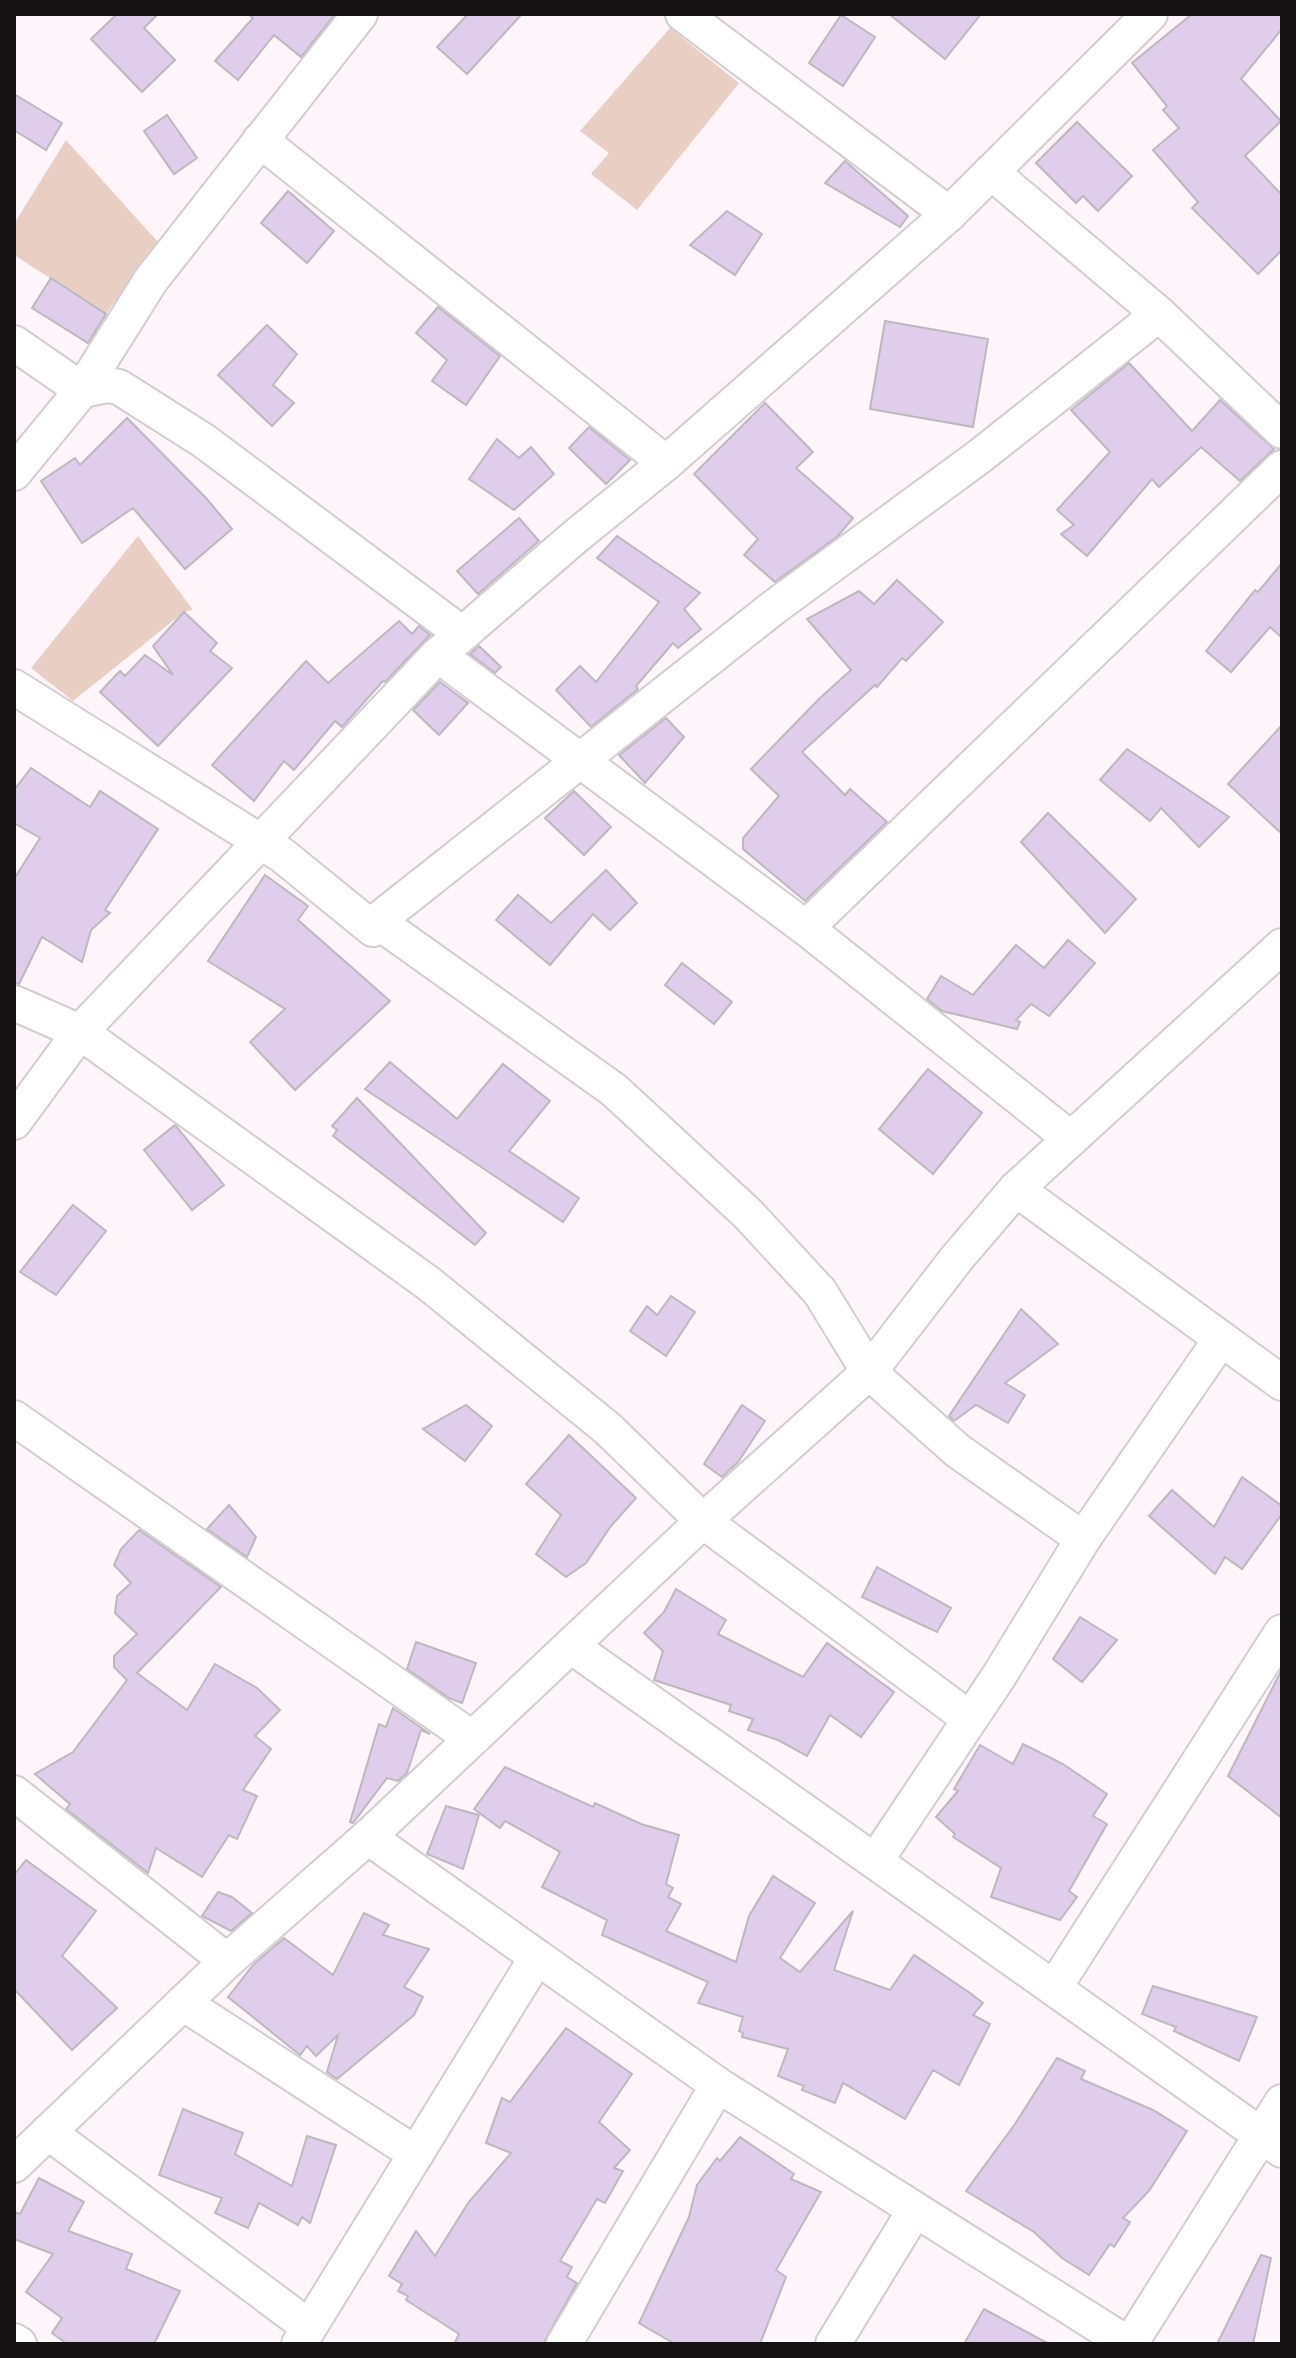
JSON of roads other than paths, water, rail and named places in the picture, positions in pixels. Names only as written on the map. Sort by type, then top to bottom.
[{"type":"street","points":[[14,473],[82,390],[151,280],[360,14]]},
{"type":"street","points":[[683,14],[949,214]]},
{"type":"street","points":[[14,1122],[80,1032],[450,644],[666,463],[949,214],[1150,14]]},
{"type":"street","points":[[260,140],[666,463]]},
{"type":"street","points":[[991,172],[1159,314],[1282,431]]},
{"type":"street","points":[[14,687],[282,855],[373,929],[377,921],[773,608],[980,456],[1159,314]]},
{"type":"street","points":[[14,343],[82,390],[107,385],[119,387],[192,433],[450,644],[579,760],[806,928],[1071,1139]]},
{"type":"street","points":[[806,928],[1282,468]]},
{"type":"street","points":[[377,921],[614,1090],[748,1214],[820,1292],[869,1372],[958,1451],[1083,1539]]},
{"type":"street","points":[[14,2165],[227,1961],[368,1837],[470,1737],[869,1372],[957,1258],[1016,1189],[1282,946]]},
{"type":"street","points":[[14,1003],[80,1032],[428,1283],[607,1428],[703,1521],[970,1719]]},
{"type":"street","points":[[1016,1189],[1282,1383]]},
{"type":"street","points":[[876,1860],[970,1719],[1083,1539],[1221,1339]]},
{"type":"street","points":[[14,1418],[470,1737]]},
{"type":"street","points":[[1054,1988],[1282,1632]]},
{"type":"street","points":[[571,1646],[1271,2143]]},
{"type":"street","points":[[14,1793],[227,1961]]},
{"type":"street","points":[[368,1837],[718,2085],[1129,2344],[1271,2143],[1282,2102]]},
{"type":"street","points":[[48,2132],[304,2336],[537,1957]]},
{"type":"street","points":[[183,2003],[416,2154]]},
{"type":"street","points":[[564,2344],[718,2085]]},
{"type":"street","points":[[833,2344],[915,2210]]}]
